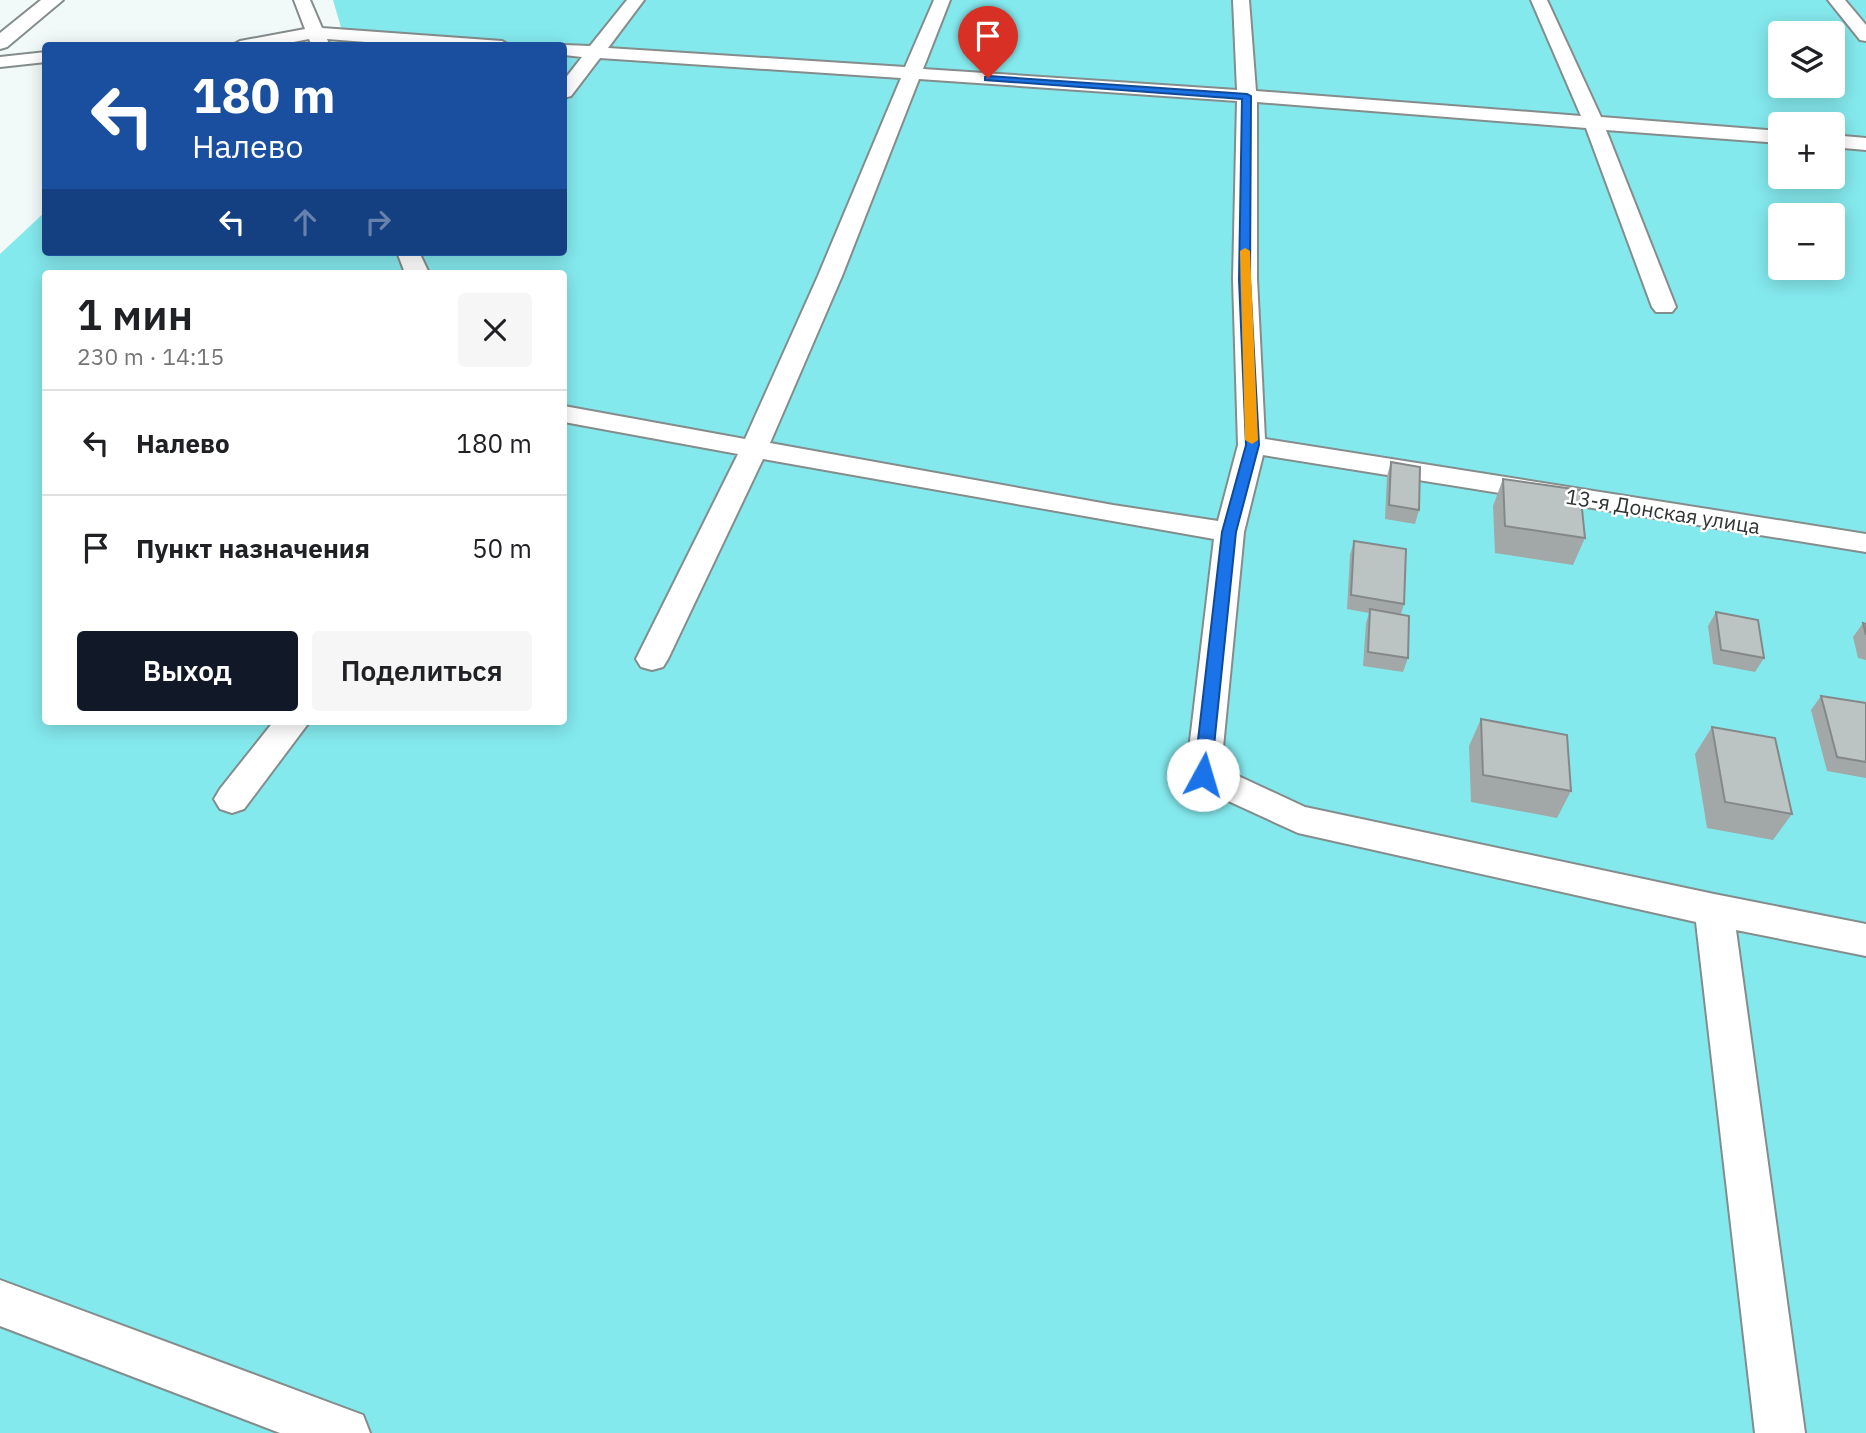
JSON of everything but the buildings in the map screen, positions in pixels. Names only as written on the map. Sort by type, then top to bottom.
[{"type":"main road","points":[[0,43],[53,0]]},
{"type":"lane","points":[[302,0],[317,39]]},
{"type":"lane","points":[[567,88],[636,0]]},
{"type":"lane","points":[[652,659],[755,447],[831,276],[942,0]]},
{"type":"lane","points":[[1241,0],[1247,96],[1245,279],[1252,445],[1229,532],[1203,775],[1298,819],[1714,910],[1866,940]]},
{"type":"lane","points":[[1539,0],[1593,121],[1664,307]]},
{"type":"lane","points":[[1836,0],[1866,36]]},
{"type":"lane","points":[[284,42],[317,39],[396,42]]},
{"type":"lane","points":[[567,50],[1247,96],[1768,136]]},
{"type":"lane","points":[[0,62],[42,57]]},
{"type":"lane","points":[[1845,142],[1866,144]]},
{"type":"lane","points":[[567,416],[755,447],[1113,514],[1229,532]]},
{"type":"lane","name":"13-я Донская улица","points":[[1252,445],[1866,543]]},
{"type":"lane","points":[[232,799],[290,725]]},
{"type":"lane","points":[[1714,910],[1780,1433]]},
{"type":"lane","points":[[0,1303],[345,1433]]},
{"type":"shaded area","points":[[333,0],[1866,0],[1866,1433],[0,1433],[0,254],[42,215],[42,256],[567,256],[567,42],[338,42],[345,41]]},
{"type":"slow traffic","points":[[1245,251],[1252,440]]},
{"type":"route","points":[[988,78],[1247,96],[1245,279],[1252,445],[1229,532],[1203,775]]}]
